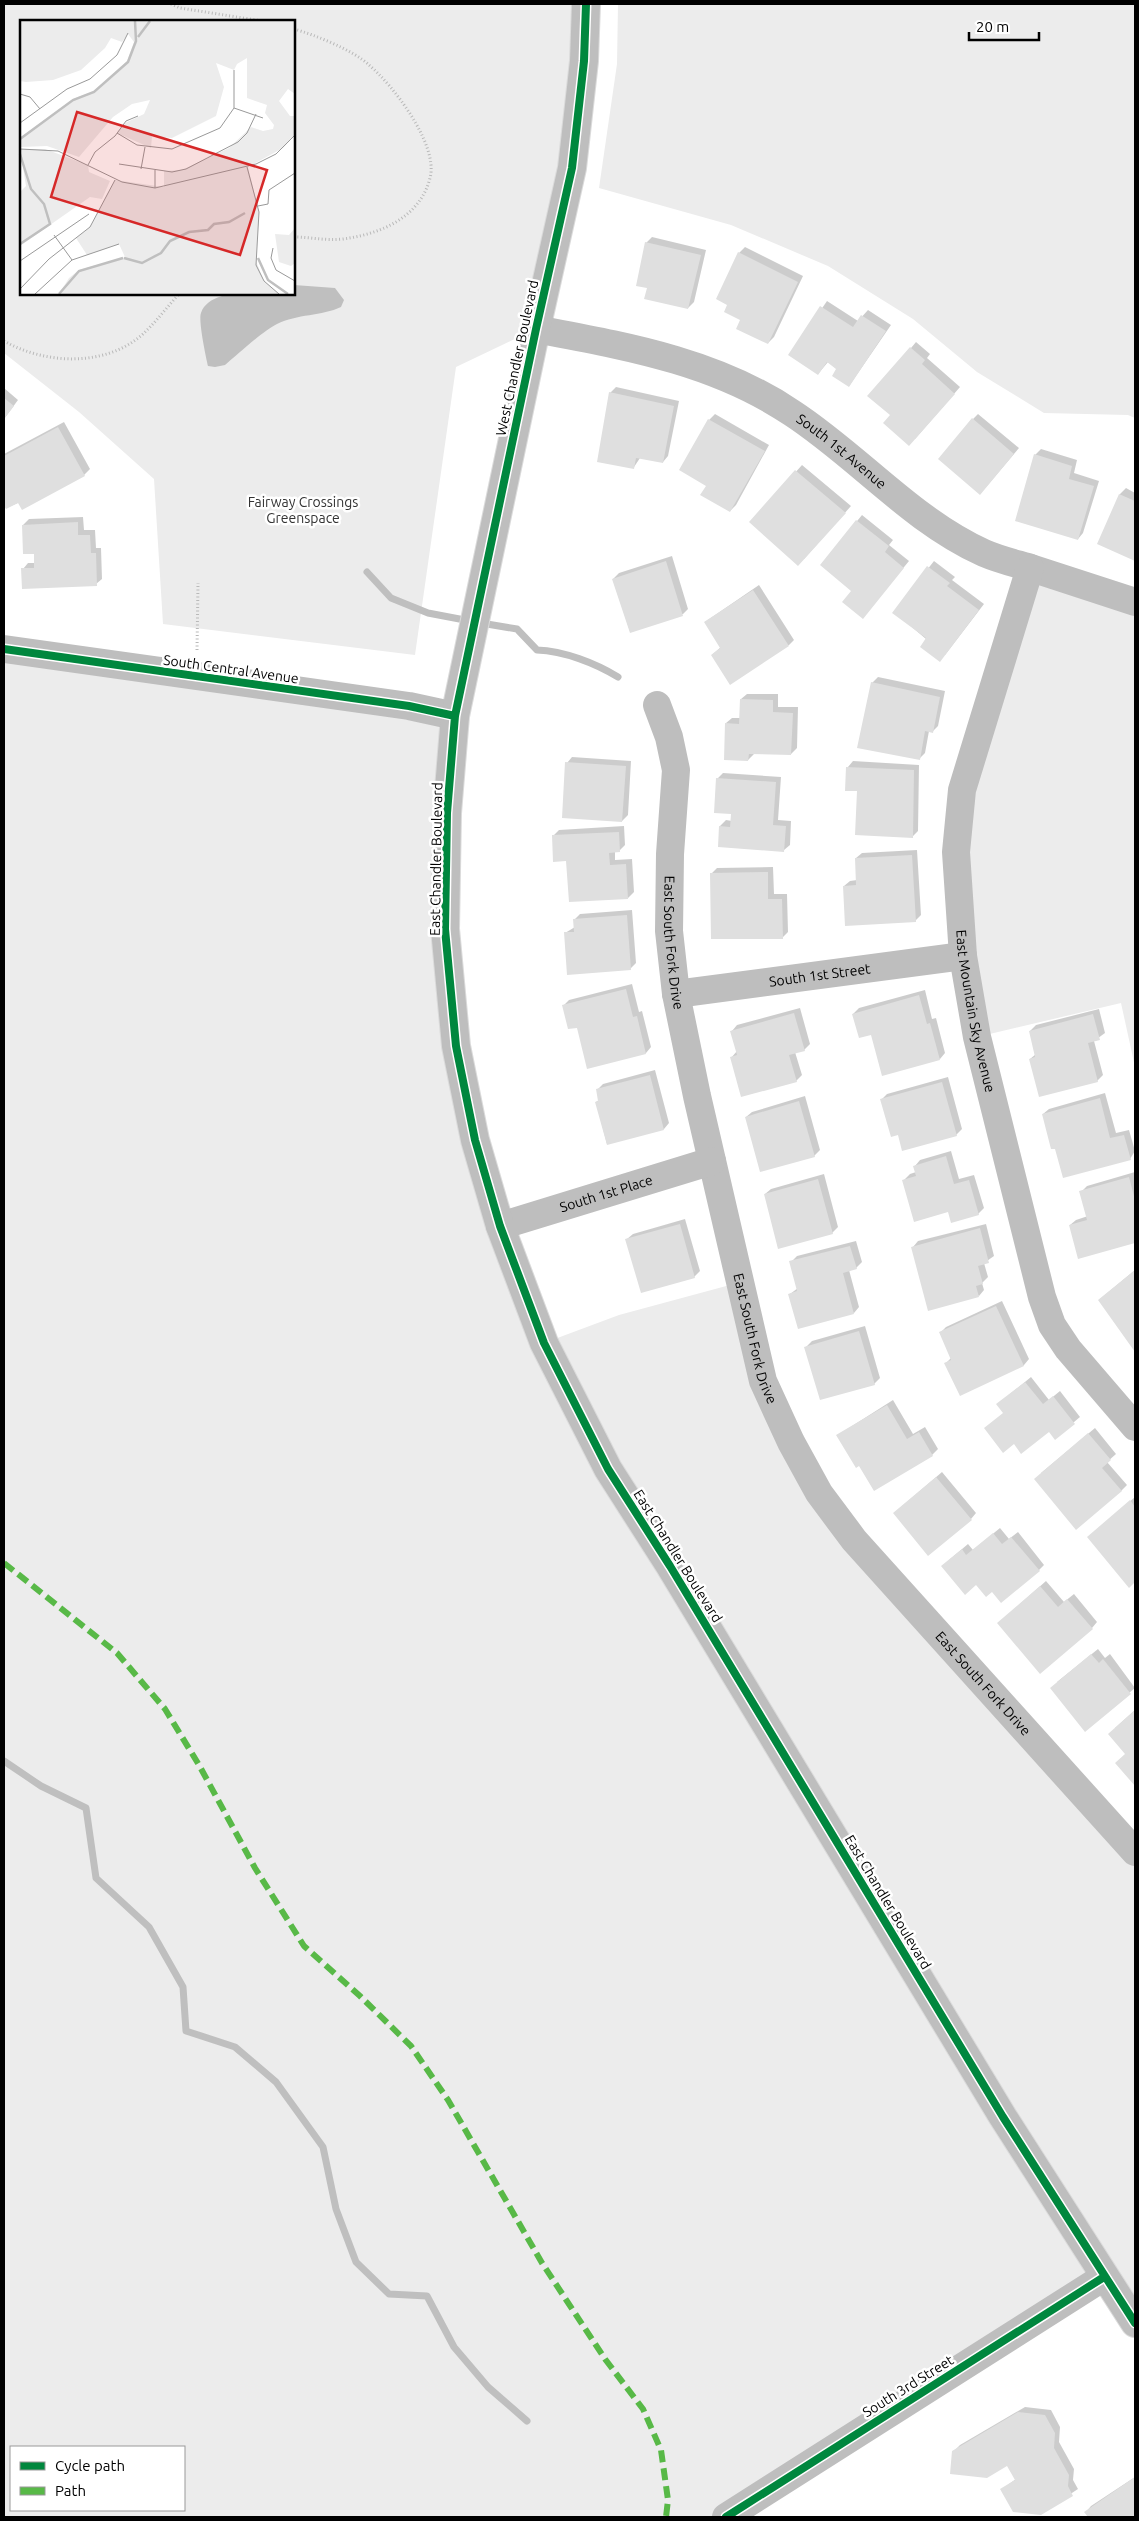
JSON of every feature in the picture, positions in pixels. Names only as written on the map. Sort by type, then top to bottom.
[{"type":"street","name":"West Chandler Boulevard","points":[[455,716],[536,329],[572,168],[584,61],[586,4]]},
{"type":"street","name":"South 1st Avenue","points":[[536,329],[679,359],[712,371],[756,391],[792,412],[832,441],[885,487],[944,530],[983,552],[1135,602]]},
{"type":"street","name":"East Mountain Sky Avenue","points":[[1030,568],[962,790],[956,852],[963,956],[977,1037],[1045,1306],[1052,1325],[1068,1349],[1135,1427]]},
{"type":"street","name":"South Central Avenue","points":[[4,649],[409,706],[455,716]]},
{"type":"street","name":"East South Fork Drive","points":[[657,705],[669,737],[676,770],[670,854],[669,931],[676,994],[712,1161],[763,1381],[791,1442],[819,1492],[854,1540],[1135,1852]]},
{"type":"street","name":"East Chandler Boulevard","points":[[455,716],[447,813],[445,929],[456,1046],[474,1140],[500,1226],[544,1343],[608,1468],[675,1574],[1004,2117],[1135,2323]]},
{"type":"street","name":"South 1st Street","points":[[676,994],[963,956]]},
{"type":"street","name":"South 1st Place","points":[[500,1226],[712,1161]]},
{"type":"street","name":"South 3rd Street","points":[[726,2517],[1104,2277]]},
{"type":"path","points":[[171,4],[180,8],[256,20]]},
{"type":"path","points":[[295,29],[315,35],[368,63],[395,90],[415,121],[429,152],[431,177],[419,203],[399,222],[371,233],[343,239],[320,241],[295,236]]},
{"type":"path","points":[[4,341],[22,351],[54,359],[86,358],[116,350],[141,335],[178,295]]},
{"type":"path","points":[[196,676],[198,583]]},
{"type":"green space","name":"Fairway Crossings Greenspace","points":[[4,4],[586,4],[536,329],[456,367],[415,655],[163,624],[154,479],[79,412],[4,353]]},
{"type":"green space","points":[[618,4],[1135,4],[1135,418],[1128,415],[1044,413],[977,372],[913,319],[828,266],[731,225],[599,188],[617,64]]},
{"type":"green space","points":[[1030,568],[1135,602],[1135,1067],[1121,1003],[977,1037],[956,852]]},
{"type":"green space","points":[[4,649],[455,716],[456,1046],[544,1343],[619,1315],[741,1282],[819,1493],[1135,1852],[1135,2323],[1104,2277],[726,2517],[4,2517]]},
{"type":"shaded area","points":[[295,285],[335,288],[344,300],[341,307],[334,310],[293,318],[277,324],[258,337],[225,365],[215,367],[208,366],[200,317],[207,304],[216,298],[228,295],[295,295]]},
{"type":"building","points":[[645,242],[701,255],[688,309],[644,299],[647,288],[636,286]]},
{"type":"building","points":[[738,252],[798,282],[768,344],[736,329],[740,320],[724,312],[727,305],[716,299]]},
{"type":"building","points":[[820,306],[853,327],[861,315],[886,331],[849,387],[832,376],[836,369],[827,362],[818,375],[788,355]]},
{"type":"building","points":[[910,347],[925,360],[922,364],[955,394],[909,446],[883,423],[890,415],[867,396]]},
{"type":"building","points":[[609,392],[674,406],[663,463],[636,458],[634,469],[597,462]]},
{"type":"building","points":[[4,398],[14,406],[4,419]]},
{"type":"building","points":[[972,418],[1014,454],[980,495],[938,459]]},
{"type":"building","points":[[708,419],[765,451],[730,512],[700,495],[706,486],[679,470]]},
{"type":"building","points":[[58,427],[85,476],[22,510],[18,503],[6,509],[4,506],[4,456]]},
{"type":"building","points":[[1034,454],[1072,466],[1069,479],[1094,486],[1078,540],[1015,521]]},
{"type":"building","points":[[795,470],[846,513],[798,566],[749,522]]},
{"type":"building","points":[[1119,494],[1135,501],[1135,561],[1097,544]]},
{"type":"building","points":[[856,520],[889,546],[885,552],[904,568],[863,619],[842,602],[851,591],[820,565]]},
{"type":"building","points":[[78,522],[78,535],[90,535],[91,553],[96,553],[97,586],[22,589],[21,568],[34,568],[34,554],[23,554],[22,525]]},
{"type":"building","points":[[666,561],[683,616],[630,633],[612,579]]},
{"type":"building","points":[[927,566],[950,583],[947,586],[979,610],[940,662],[920,647],[926,638],[892,613]]},
{"type":"building","points":[[753,590],[789,646],[730,685],[711,655],[720,648],[704,622]]},
{"type":"building","points":[[871,682],[940,697],[933,733],[925,731],[920,760],[857,748]]},
{"type":"building","points":[[740,699],[773,700],[773,712],[793,713],[791,755],[749,754],[748,761],[724,760],[725,723],[739,724]]},
{"type":"building","points":[[565,762],[626,766],[622,822],[562,818]]},
{"type":"building","points":[[846,767],[914,770],[913,838],[855,835],[857,791],[845,791]]},
{"type":"building","points":[[716,778],[776,782],[773,825],[786,826],[784,852],[718,847],[719,826],[730,827],[731,814],[714,813]]},
{"type":"building","points":[[619,832],[620,852],[609,853],[610,865],[626,864],[628,899],[569,902],[566,861],[553,862],[552,835]]},
{"type":"building","points":[[912,855],[916,922],[845,926],[843,886],[856,885],[855,858]]},
{"type":"building","points":[[768,872],[768,899],[782,899],[783,939],[711,939],[710,873]]},
{"type":"building","points":[[627,915],[631,970],[567,975],[564,932],[574,932],[573,919]]},
{"type":"building","points":[[626,989],[633,1017],[637,1016],[646,1054],[587,1069],[577,1028],[568,1029],[562,1005]]},
{"type":"building","points":[[919,995],[927,1024],[930,1023],[940,1060],[882,1076],[871,1035],[859,1038],[852,1014]]},
{"type":"building","points":[[794,1013],[805,1051],[789,1055],[797,1082],[741,1097],[730,1057],[737,1055],[730,1031]]},
{"type":"building","points":[[1093,1014],[1100,1040],[1088,1043],[1098,1082],[1039,1097],[1029,1059],[1035,1057],[1029,1031]]},
{"type":"building","points":[[650,1075],[664,1130],[607,1145],[595,1102],[598,1101],[596,1089]]},
{"type":"building","points":[[942,1082],[957,1136],[902,1151],[898,1135],[891,1137],[880,1099]]},
{"type":"building","points":[[1100,1098],[1110,1138],[1124,1135],[1131,1160],[1063,1178],[1055,1149],[1051,1149],[1042,1114]]},
{"type":"building","points":[[799,1101],[815,1157],[760,1172],[745,1117]]},
{"type":"building","points":[[946,1156],[954,1184],[969,1180],[979,1215],[951,1223],[948,1212],[914,1222],[902,1180],[916,1176],[913,1166]]},
{"type":"building","points":[[1129,1177],[1135,1200],[1135,1243],[1078,1259],[1069,1225],[1087,1220],[1079,1191]]},
{"type":"building","points":[[818,1179],[833,1234],[778,1249],[764,1194]]},
{"type":"building","points":[[680,1224],[695,1278],[641,1293],[625,1239]]},
{"type":"building","points":[[980,1228],[989,1263],[978,1266],[983,1284],[976,1286],[979,1297],[928,1311],[911,1247]]},
{"type":"building","points":[[850,1246],[857,1269],[843,1273],[854,1314],[798,1329],[788,1294],[797,1291],[789,1261]]},
{"type":"building","points":[[1135,1270],[1135,1352],[1098,1300]]},
{"type":"building","points":[[996,1306],[1024,1366],[960,1396],[944,1363],[951,1360],[939,1332]]},
{"type":"building","points":[[859,1331],[875,1385],[820,1400],[804,1347]]},
{"type":"building","points":[[1025,1382],[1043,1404],[1053,1396],[1075,1424],[1055,1440],[1049,1432],[1021,1454],[1014,1444],[1003,1453],[984,1428],[1003,1413],[996,1404]]},
{"type":"building","points":[[887,1405],[907,1439],[919,1432],[933,1456],[874,1491],[859,1466],[856,1468],[836,1435]]},
{"type":"building","points":[[1088,1433],[1111,1460],[1102,1468],[1122,1491],[1076,1530],[1034,1479]]},
{"type":"building","points":[[936,1477],[972,1520],[928,1556],[893,1513]]},
{"type":"building","points":[[1130,1500],[1135,1507],[1135,1582],[1129,1588],[1087,1537]]},
{"type":"building","points":[[993,1533],[1002,1544],[1011,1537],[1040,1571],[1001,1603],[992,1592],[986,1597],[976,1585],[965,1595],[941,1566],[962,1549],[966,1555]]},
{"type":"building","points":[[1040,1586],[1058,1607],[1067,1599],[1093,1629],[1040,1674],[997,1623]]},
{"type":"building","points":[[1091,1654],[1099,1663],[1103,1659],[1131,1694],[1085,1732],[1050,1688]]},
{"type":"building","points":[[1135,1710],[1135,1786],[1115,1763],[1125,1754],[1108,1734]]},
{"type":"building","points":[[1018,2412],[1045,2415],[1055,2433],[1054,2448],[1069,2475],[1068,2486],[1073,2496],[1041,2515],[1013,2512],[1000,2489],[1015,2480],[1007,2466],[987,2478],[950,2474],[952,2451]]},
{"type":"building","points":[[1135,2477],[1135,2517],[1088,2517],[1084,2512]]},
{"type":"waterway","points":[[367,572],[391,598],[428,613],[470,621]]},
{"type":"waterway","points":[[481,623],[517,629],[537,650],[579,659],[618,677]]},
{"type":"waterway","points":[[4,1761],[41,1786],[86,1808],[96,1878],[149,1927],[183,1987],[186,2031],[235,2047],[276,2082],[323,2147],[336,2209],[356,2262],[389,2294],[427,2296],[454,2347],[488,2387],[527,2421]]},
{"type":"marked path","points":[[4,1563],[117,1653],[165,1709],[199,1765],[255,1868],[304,1946],[360,1996],[411,2046],[448,2100],[542,2263],[605,2359],[643,2409],[661,2450],[668,2500],[666,2517]]},
{"type":"cycle path","points":[[586,4],[584,61],[572,168],[536,329],[455,716],[447,813],[445,929],[456,1046],[475,1140],[500,1226],[544,1343],[608,1469],[670,1566],[1003,2117],[1135,2323]]},
{"type":"cycle path","points":[[4,649],[409,706],[455,716]]},
{"type":"cycle path","points":[[726,2517],[1104,2277]]}]
